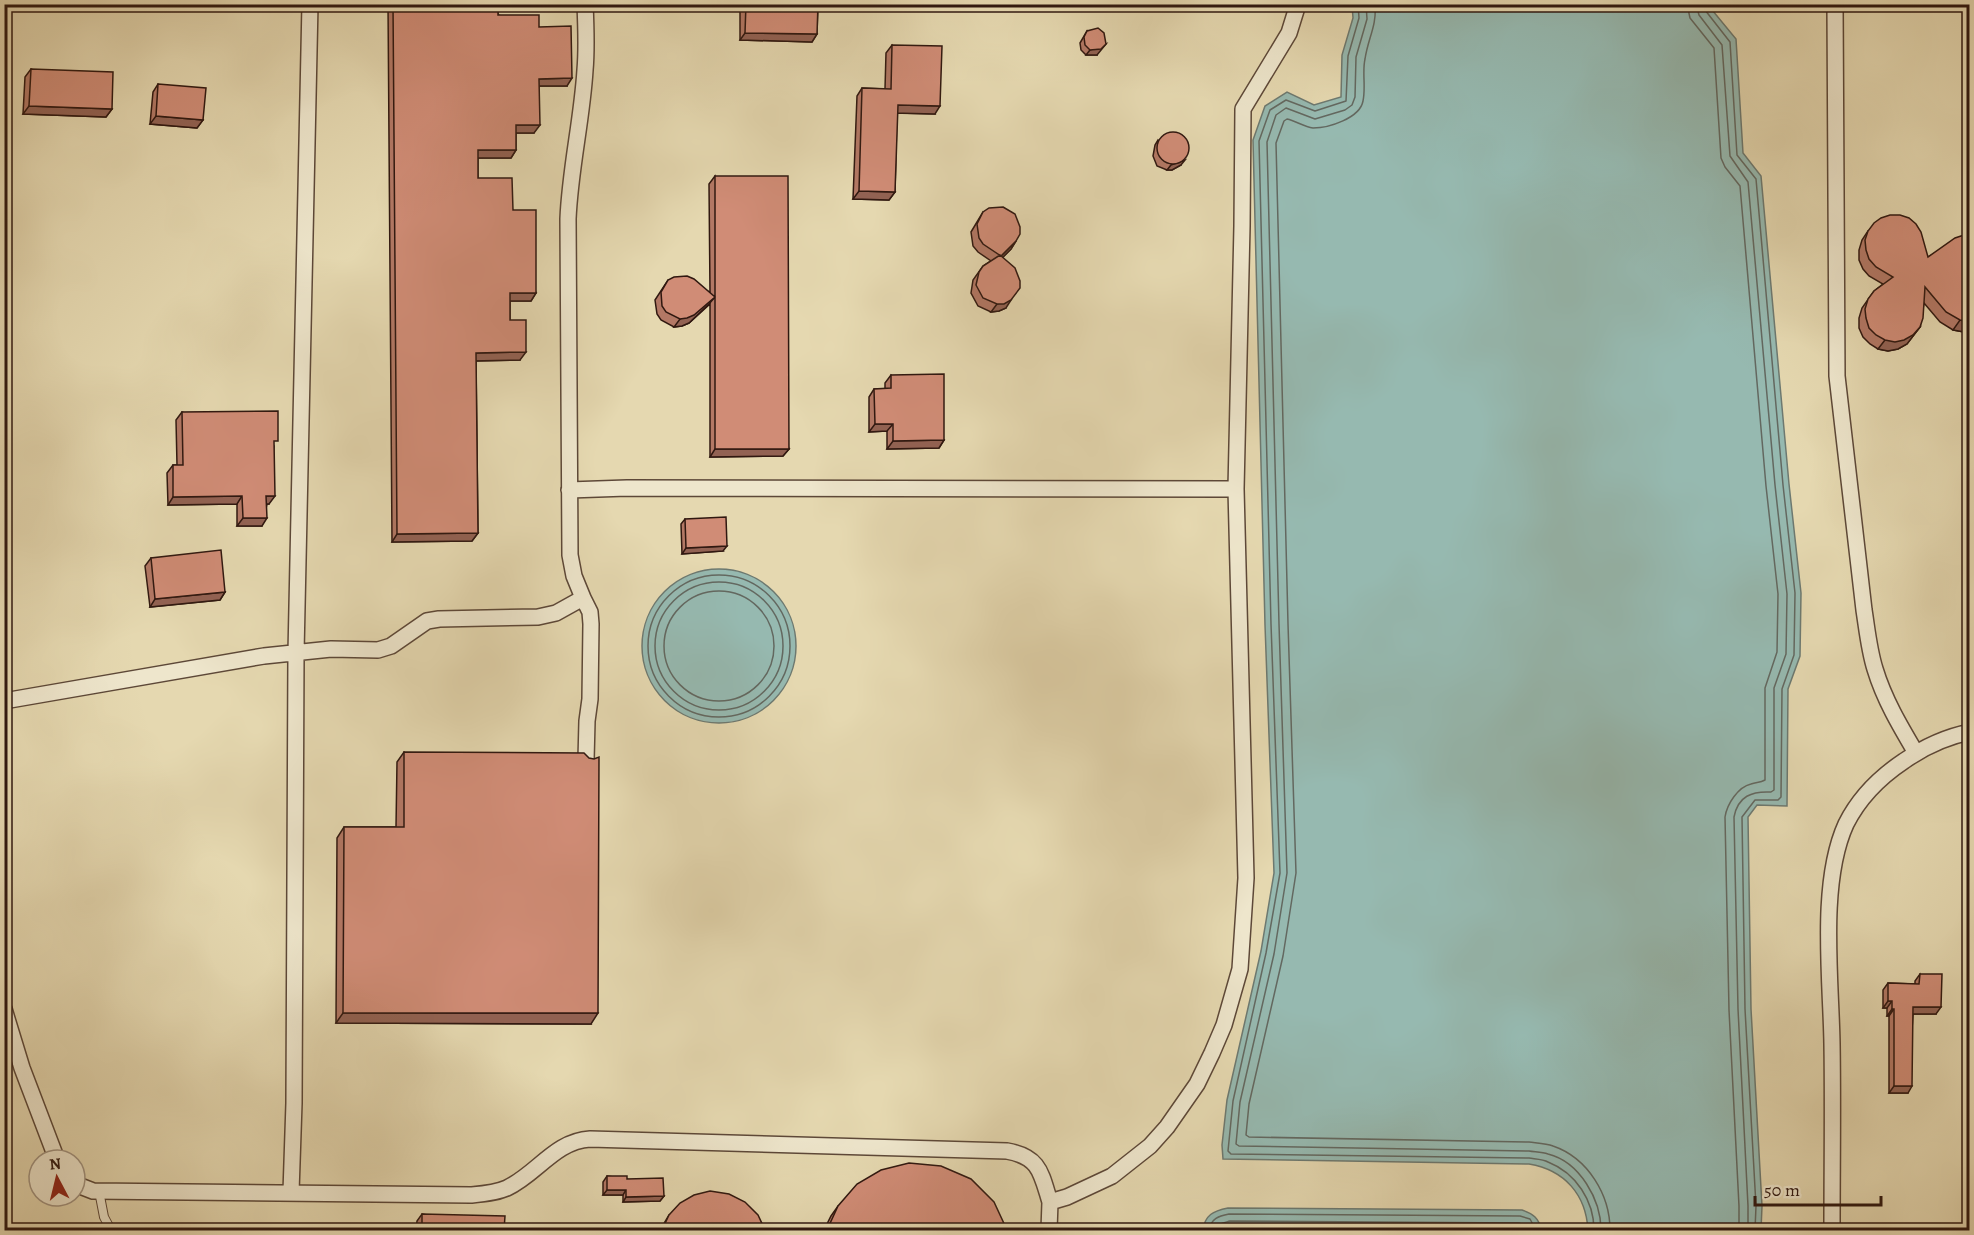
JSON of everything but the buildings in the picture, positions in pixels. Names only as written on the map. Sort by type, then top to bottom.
[{"type":"street","points":[[291,1192],[294,1103],[296,653],[310,4]]},
{"type":"street","points":[[585,4],[587,37],[585,72],[569,185],[568,219],[570,555],[574,576],[590,612],[591,624],[586,760]]},
{"type":"street","points":[[1050,1202],[1067,1197],[1112,1176],[1150,1146],[1167,1127],[1197,1084],[1212,1053],[1224,1024],[1240,969],[1246,878],[1236,489],[1243,109],[1289,33],[1298,4]]},
{"type":"street","points":[[1835,4],[1837,376],[1870,647],[1875,669],[1886,697],[1916,753]]},
{"type":"street","points":[[569,490],[627,488],[1236,489]]},
{"type":"street","points":[[4,700],[264,656],[331,649],[378,650],[390,646],[427,621],[538,617],[556,613],[584,598]]},
{"type":"street","points":[[1832,1230],[1830,902],[1835,856],[1847,823],[1869,790],[1889,771],[1937,741],[1970,732]]},
{"type":"street","points":[[4,1009],[22,1068],[52,1148]]},
{"type":"street","points":[[87,1189],[93,1191],[471,1195],[506,1189],[563,1146],[573,1141],[590,1139],[1007,1151],[1025,1155],[1037,1167],[1050,1202],[1049,1230]]},
{"type":"lane","points":[[99,1191],[104,1217],[111,1230]]},
{"type":"water","points":[[1352,5],[1708,5],[1736,39],[1743,153],[1761,176],[1801,593],[1800,656],[1788,689],[1787,806],[1757,805],[1748,817],[1751,1009],[1762,1206],[1761,1230],[1588,1230],[1583,1206],[1571,1186],[1553,1172],[1529,1164],[1223,1159],[1222,1145],[1227,1100],[1261,951],[1274,873],[1265,625],[1253,140],[1265,106],[1287,92],[1314,105],[1341,97],[1342,55],[1353,18]]},
{"type":"water","points":[[719,569],[734,570],[749,575],[774,591],[790,616],[795,631],[795,661],[790,676],[774,701],[749,717],[734,722],[719,723],[704,722],[689,717],[664,701],[648,676],[643,661],[642,646],[643,631],[648,616],[664,591],[689,575],[704,570]]},
{"type":"water","points":[[1228,1208],[1522,1210],[1535,1217],[1542,1230],[1203,1230],[1211,1214]]}]
